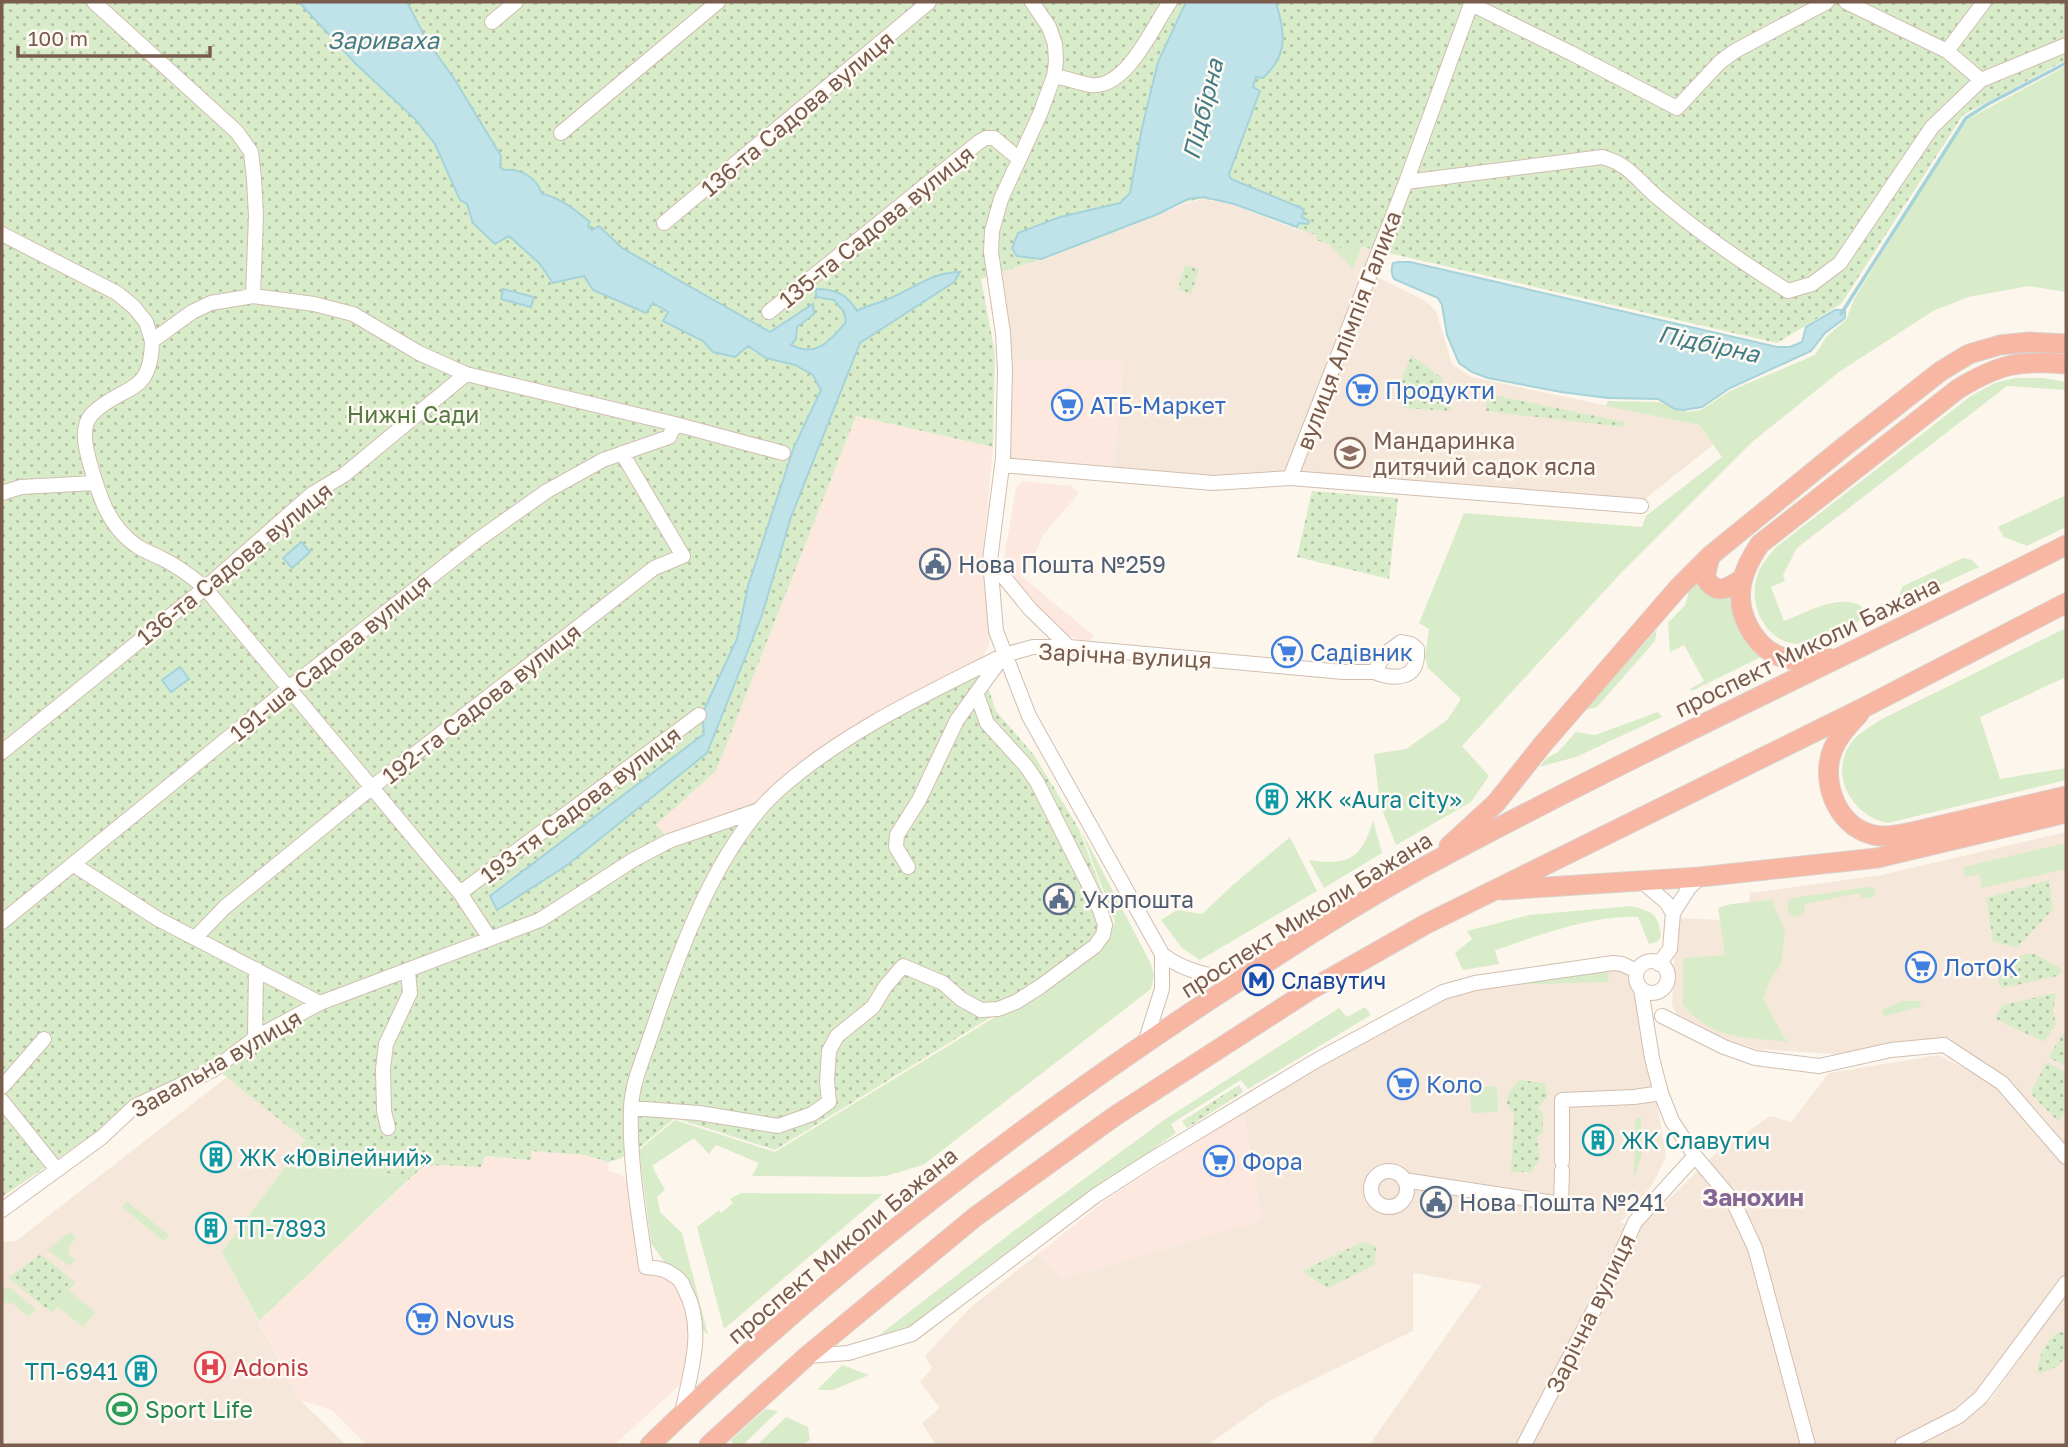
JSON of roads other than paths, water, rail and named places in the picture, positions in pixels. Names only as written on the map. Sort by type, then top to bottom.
[{"type":"highway","points":[[1420,869],[1465,833],[1496,803],[1543,744],[1678,588],[1710,556],[1845,446],[1941,371],[1969,354],[2000,345],[2029,342],[2066,344]]},
{"type":"highway","points":[[1840,657],[1786,659],[1773,654],[1760,644],[1743,615],[1739,597],[1748,560],[1760,544],[1958,389],[1980,376],[2004,366],[2034,361],[2066,364]]},
{"type":"highway","name":"проспект Миколи Бажана","points":[[650,1445],[775,1330],[900,1226],[1032,1123],[1145,1043],[1241,980],[1420,869],[1731,709],[2066,545]]},
{"type":"highway","points":[[1710,556],[1705,577],[1710,586],[1717,590],[1726,589],[1742,579]]},
{"type":"highway","points":[[709,1445],[807,1356],[975,1217],[1115,1116],[1310,990],[1426,924],[1865,707],[2066,603]]},
{"type":"highway","points":[[1865,707],[1844,730],[1833,748],[1829,763],[1829,784],[1833,800],[1841,813],[1856,827],[1869,834],[1908,834],[2066,796]]},
{"type":"highway","points":[[1491,891],[1700,877],[1877,858],[2066,813]]},
{"type":"street","points":[[94,2],[237,132],[251,152],[256,216],[253,296]]},
{"type":"street","points":[[492,22],[516,2]]},
{"type":"street","points":[[561,133],[718,2]]},
{"type":"street","name":"136-та Садова вулиця","points":[[664,223],[929,2]]},
{"type":"street","points":[[1004,655],[996,631],[990,560],[1002,465],[1005,370],[1003,332],[991,252],[992,231],[1001,199],[1040,114],[1054,76],[1055,44],[1049,27],[1032,2]]},
{"type":"street","points":[[1054,76],[1092,85],[1107,83],[1129,67],[1170,2]]},
{"type":"street","name":"вулиця Алімпія Галика","points":[[1290,478],[1406,182],[1471,4],[1677,108],[1727,57],[1827,2]]},
{"type":"street","points":[[1846,2],[1947,51],[1981,80]]},
{"type":"street","points":[[1947,51],[1984,2]]},
{"type":"street","name":"вулиця Алімпія Галика","points":[[1406,182],[1602,157],[1619,161],[1657,198],[1749,267],[1788,291],[1812,285],[1840,263],[1932,127],[1981,80],[2066,44]]},
{"type":"street","name":"135-та Садова вулиця","points":[[769,313],[979,142],[994,138],[1018,158]]},
{"type":"street","points":[[2,234],[117,293],[134,307],[146,322],[152,341],[151,357],[145,376],[134,389],[93,414],[86,423],[85,445],[95,483],[108,516],[137,546],[184,570],[205,588],[460,893],[489,937]]},
{"type":"street","points":[[152,341],[191,312],[211,303],[253,296],[314,304],[353,314],[419,353],[466,374],[783,453]]},
{"type":"street","name":"136-та Садова вулиця","points":[[2,752],[205,588],[312,494],[344,475],[466,374]]},
{"type":"street","name":"191-ша Садова вулиця","points":[[2,922],[288,689],[489,532],[548,491],[603,460],[669,437],[675,424]]},
{"type":"street","name":"192-га Садова вулиця","points":[[195,938],[225,907],[371,788],[654,568],[683,556],[622,453]]},
{"type":"street","points":[[1002,465],[1213,482],[1290,478],[1641,506]]},
{"type":"street","points":[[2,493],[21,487],[95,483]]},
{"type":"street","points":[[990,560],[1036,617],[1069,647]]},
{"type":"street","name":"Зарічна вулиця","points":[[1241,980],[1191,972],[1174,964],[1162,954],[1030,716],[1004,655],[1033,648],[1069,647],[1374,672]]},
{"type":"street","points":[[908,867],[896,848],[897,835],[919,800],[957,720],[1004,655]]},
{"type":"street","points":[[682,1413],[696,1343],[696,1320],[691,1300],[679,1278],[664,1269],[646,1266],[634,1170],[631,1108],[635,1083],[670,978],[720,865],[759,810],[780,788],[830,748],[1004,655]]},
{"type":"street","points":[[631,1108],[699,1113],[778,1126],[791,1123],[812,1114],[828,1102],[829,1051],[837,1035],[873,1007],[885,987],[903,966],[943,982],[961,999],[981,1010],[998,1009],[1016,1002],[1041,986],[1095,946],[1103,935],[1105,925],[1091,889],[1037,782],[987,723],[977,695]]},
{"type":"street","name":"193-тя Садова вулиця","points":[[460,893],[699,715]]},
{"type":"street","name":"Завальна вулиця","points":[[2,1210],[102,1137],[135,1106],[213,1070],[255,1038],[320,1003],[544,918],[633,860],[669,841],[759,810]]},
{"type":"street","points":[[74,864],[158,919],[320,1003]]},
{"type":"street","points":[[1659,964],[1670,949],[1673,913],[1689,888],[1700,877]]},
{"type":"street","points":[[1640,880],[1666,902],[1673,913]]},
{"type":"street","name":"Зарічна вулиця","points":[[1145,1043],[1162,989],[1162,954]]},
{"type":"street","points":[[1650,1038],[1662,1016],[1668,976],[1659,964],[1647,962],[1637,971],[1636,981],[1641,989],[1650,1038],[1661,1093],[1679,1134],[1733,1201],[1755,1248],[1808,1445]]},
{"type":"street","points":[[807,1356],[848,1353],[912,1334],[1096,1196],[1140,1167],[1306,1066],[1443,992],[1487,981],[1613,963],[1637,971]]},
{"type":"street","points":[[255,1038],[256,969]]},
{"type":"street","points":[[388,1128],[384,1111],[383,1069],[386,1044],[410,993],[408,971]]},
{"type":"street","points":[[1641,989],[1654,993],[1665,986]]},
{"type":"street","points":[[1662,1016],[1724,1047],[1755,1058],[1819,1066],[1891,1050],[1944,1045],[2002,1083],[2066,1157]]},
{"type":"street","points":[[2,1087],[44,1039]]},
{"type":"street","points":[[1404,1180],[1562,1204],[1562,1100],[1661,1093]]},
{"type":"street","points":[[2,1101],[57,1170]]},
{"type":"street","name":"Зарічна вулиця","points":[[1524,1445],[1609,1281],[1635,1222],[1695,1156]]},
{"type":"street","points":[[1902,1445],[1959,1416],[1981,1397],[2066,1283]]},
{"type":"water","name":"Зариваха","points":[[299,2],[407,2],[426,39],[455,80],[501,156],[500,167],[527,175],[540,188],[542,194],[555,198],[590,222],[588,226],[592,230],[599,226],[622,248],[770,332],[813,304],[814,314],[797,327],[796,339],[791,345],[800,349],[822,346],[846,322],[844,312],[834,300],[816,297],[816,289],[840,294],[849,300],[857,311],[932,278],[960,272],[954,282],[860,343],[791,517],[762,615],[707,753],[566,866],[497,910],[490,896],[704,734],[702,714],[737,639],[748,586],[794,447],[821,390],[813,375],[795,365],[766,358],[748,346],[735,357],[713,352],[703,341],[663,321],[668,312],[653,303],[646,313],[593,290],[584,276],[553,283],[539,263],[509,236],[495,244],[473,223],[467,204],[460,200],[435,144],[415,119],[356,64]]},
{"type":"water","points":[[1186,2],[1276,2],[1283,33],[1281,52],[1263,78],[1256,77],[1253,87],[1260,91],[1229,174],[1231,179],[1304,209],[1302,217],[1309,221],[1308,224],[1299,223],[1297,227],[1234,204],[1203,197],[1188,199],[1158,214],[1041,259],[1017,256],[1012,248],[1018,233],[1060,217],[1120,203],[1130,193],[1158,62]]},
{"type":"water","points":[[1410,262],[1777,347],[1790,347],[1802,342],[1806,327],[1835,310],[1845,310],[1845,318],[1825,333],[1811,351],[1730,388],[1702,407],[1675,409],[1658,399],[1608,398],[1561,392],[1488,378],[1472,372],[1459,363],[1447,335],[1442,305],[1438,298],[1394,279],[1392,265]]},
{"type":"water","points":[[503,289],[534,297],[531,307],[501,299]]},
{"type":"water","points":[[301,542],[310,552],[292,568],[283,558]]},
{"type":"water","points":[[180,667],[189,679],[171,692],[162,680]]},
{"type":"waterway","name":"Підбірна","points":[[1841,314],[1966,118],[2066,63]]},
{"type":"place","name":"Продукти","points":[[1362,390]]},
{"type":"place","name":"АТБ-Маркет","points":[[1067,405]]},
{"type":"place","name":"Мандаринка дитячий садок ясла","points":[[1350,453]]},
{"type":"place","name":"Нова Пошта №259","points":[[935,564]]},
{"type":"place","name":"Садівник","points":[[1287,652]]},
{"type":"place","name":"ЖК «Aura city»","points":[[1272,799]]},
{"type":"place","name":"Укрпошта","points":[[1059,899]]},
{"type":"place","name":"ЛотОК","points":[[1921,967]]},
{"type":"place","name":"Славутич","points":[[1258,980]]},
{"type":"place","name":"Коло","points":[[1403,1084]]},
{"type":"place","name":"ЖК Славутич","points":[[1598,1140]]},
{"type":"place","name":"ЖК «Ювілейний»","points":[[216,1157]]},
{"type":"place","name":"Фора","points":[[1219,1161]]},
{"type":"place","name":"Нова Пошта №241","points":[[1436,1202]]},
{"type":"place","name":"ТП-7893","points":[[211,1228]]},
{"type":"place","name":"Novus","points":[[422,1319]]},
{"type":"place","name":"Adonis","points":[[210,1367]]},
{"type":"place","name":"ТП-6941","points":[[141,1371]]},
{"type":"place","name":"Sport Life","points":[[122,1409]]},
{"type":"district","name":"Занохин","points":[[1753,1196]]},
{"type":"park label","name":"Нижні Сади","points":[[413,414]]}]
